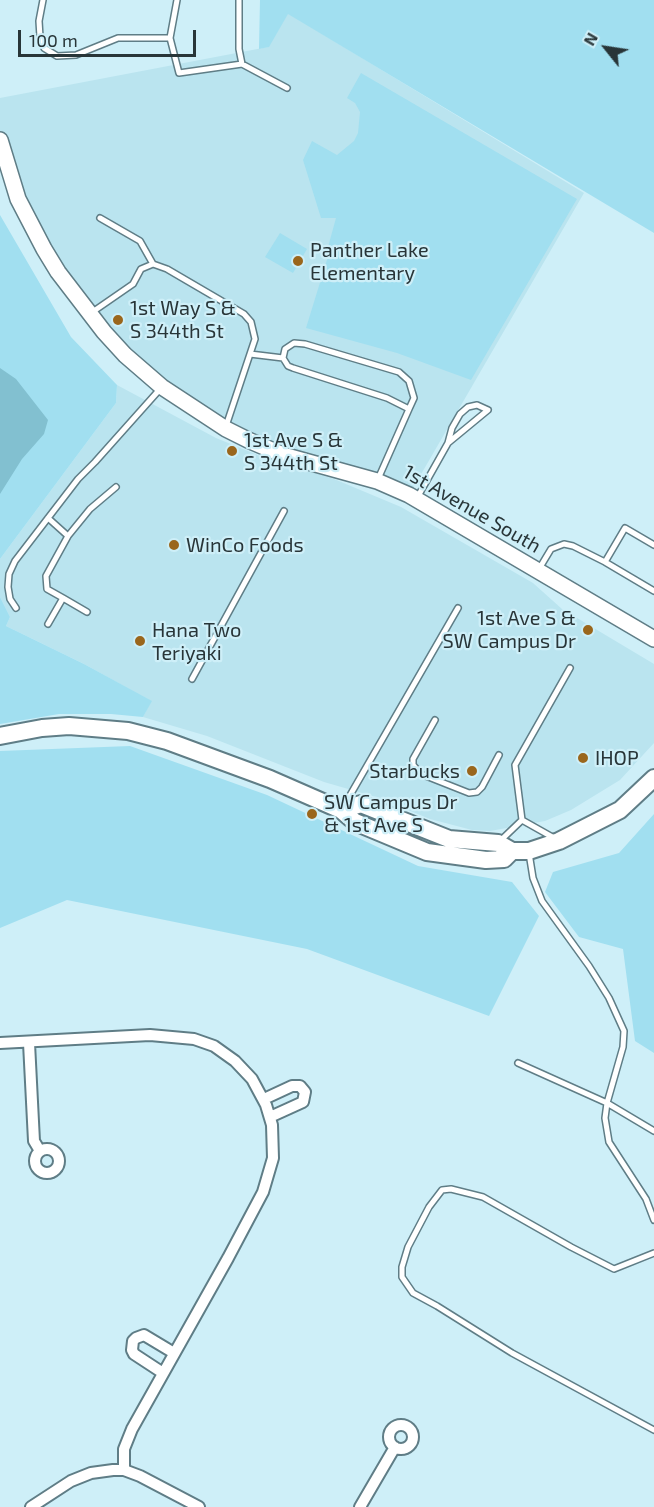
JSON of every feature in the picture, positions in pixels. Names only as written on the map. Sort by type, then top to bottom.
[{"type":"main road","name":"1st Avenue South","points":[[0,140],[18,199],[30,225],[58,272],[125,355],[162,387],[248,441],[377,481],[417,499],[654,639]]},
{"type":"main road","points":[[0,736],[42,728],[69,726],[128,731],[167,741],[270,778],[341,810],[355,822],[427,852],[486,860],[504,859],[505,847],[529,851],[559,841],[620,810],[654,778]]},
{"type":"street","points":[[0,1043],[150,1035],[195,1039],[214,1046],[235,1061],[252,1079],[265,1102],[270,1117],[274,1142],[273,1158],[263,1192],[127,1441],[124,1449],[124,1470]]},
{"type":"street","points":[[29,1043],[34,1141],[40,1151]]},
{"type":"street","points":[[265,1102],[292,1086],[300,1086],[305,1092],[303,1102],[270,1117]]},
{"type":"street","points":[[163,1373],[134,1354],[133,1341],[144,1335],[174,1353]]},
{"type":"street","points":[[360,1507],[395,1448]]},
{"type":"street","points":[[31,1507],[61,1486],[79,1477],[102,1471],[124,1470],[199,1507]]},
{"type":"lane","points":[[43,0],[39,21],[41,43],[57,56],[76,55],[118,38],[170,38]]},
{"type":"lane","points":[[177,0],[170,38],[179,73],[242,64],[287,88]]},
{"type":"lane","points":[[239,0],[239,49],[242,64]]},
{"type":"lane","points":[[100,218],[140,241],[153,264]]},
{"type":"lane","points":[[90,314],[133,284],[145,266],[153,264],[167,269],[248,318],[255,332],[255,339],[226,429]]},
{"type":"lane","points":[[377,481],[414,398],[409,381],[399,372],[298,343],[287,346],[283,353],[288,366],[387,398],[409,409]]},
{"type":"lane","points":[[250,354],[283,358]]},
{"type":"lane","points":[[16,608],[5,591],[12,566],[78,479],[162,387]]},
{"type":"lane","points":[[417,499],[448,443],[452,428],[460,414],[468,407],[477,405],[488,410],[448,443]]},
{"type":"lane","points":[[87,612],[47,589],[46,576],[68,536],[90,509],[116,487]]},
{"type":"lane","points":[[192,679],[284,511]]},
{"type":"lane","points":[[48,518],[68,536]]},
{"type":"lane","points":[[605,562],[625,528],[654,545]]},
{"type":"lane","points":[[538,570],[551,549],[559,544],[573,546],[654,591]]},
{"type":"lane","points":[[48,624],[63,598]]},
{"type":"lane","points":[[341,810],[458,608]]},
{"type":"lane","points":[[505,847],[522,820],[515,765],[570,668]]},
{"type":"lane","points":[[435,720],[413,759],[413,765],[421,774],[470,793],[477,792],[482,788],[499,756]]},
{"type":"lane","points":[[522,820],[559,841]]},
{"type":"lane","points":[[529,851],[533,878],[542,901],[589,966],[609,998],[624,1031],[623,1047],[605,1118],[609,1142],[646,1199],[654,1220]]},
{"type":"lane","points":[[518,1063],[607,1103],[654,1131]]},
{"type":"lane","points":[[654,1253],[637,1262],[614,1269],[483,1197],[451,1189],[442,1190],[429,1207],[408,1247],[402,1267],[402,1277],[413,1293],[437,1305],[512,1353],[654,1430]]},
{"type":"shaded area","points":[[260,0],[654,0],[654,233],[288,14],[269,47],[259,49]]},
{"type":"shaded area","name":"Panther Lake Elementary","points":[[288,13],[584,193],[409,495],[283,455],[162,387],[58,272],[0,140],[0,98],[268,47]]},
{"type":"shaded area","points":[[361,73],[577,199],[471,380],[397,353],[306,328],[330,250],[328,247],[336,218],[321,218],[303,160],[312,141],[337,155],[354,141],[358,133],[360,112],[355,103],[347,98]]},
{"type":"shaded area","points":[[0,215],[71,337],[117,385],[116,403],[0,559]]},
{"type":"shaded area","points":[[280,233],[307,249],[293,273],[265,257]]},
{"type":"shaded area","points":[[0,368],[16,379],[48,420],[44,434],[22,459],[0,494]]},
{"type":"shaded area","points":[[117,385],[216,438],[260,456],[334,479],[401,507],[533,583],[562,609],[654,664],[654,743],[620,780],[571,810],[545,821],[490,831],[472,830],[430,819],[376,797],[324,782],[207,736],[143,717],[151,701],[84,664],[6,626],[10,617],[0,597],[0,559],[116,403]]},
{"type":"shaded area","points":[[0,597],[10,617],[6,626],[84,664],[152,701],[143,717],[111,714],[59,714],[0,724]]},
{"type":"shaded area","points":[[130,746],[267,795],[418,866],[512,882],[539,916],[489,1016],[307,949],[67,900],[0,928],[0,751]]},
{"type":"shaded area","points":[[654,814],[654,1053],[635,1041],[623,949],[579,937],[545,892],[553,872],[619,853]]},
{"type":"place","name":"Panther Lake Elementary","points":[[298,261]]},
{"type":"place","name":"1st Way S & S 344th St","points":[[118,320]]},
{"type":"place","name":"1st Ave S & S 344th St","points":[[232,451]]},
{"type":"place","name":"WinCo Foods","points":[[174,545]]},
{"type":"place","name":"1st Ave S & SW Campus Dr","points":[[588,630]]},
{"type":"place","name":"Hana Two Teriyaki","points":[[140,641]]},
{"type":"place","name":"IHOP","points":[[583,758]]},
{"type":"place","name":"Starbucks","points":[[472,771]]},
{"type":"place","name":"SW Campus Dr & 1st Ave S","points":[[312,814]]}]
